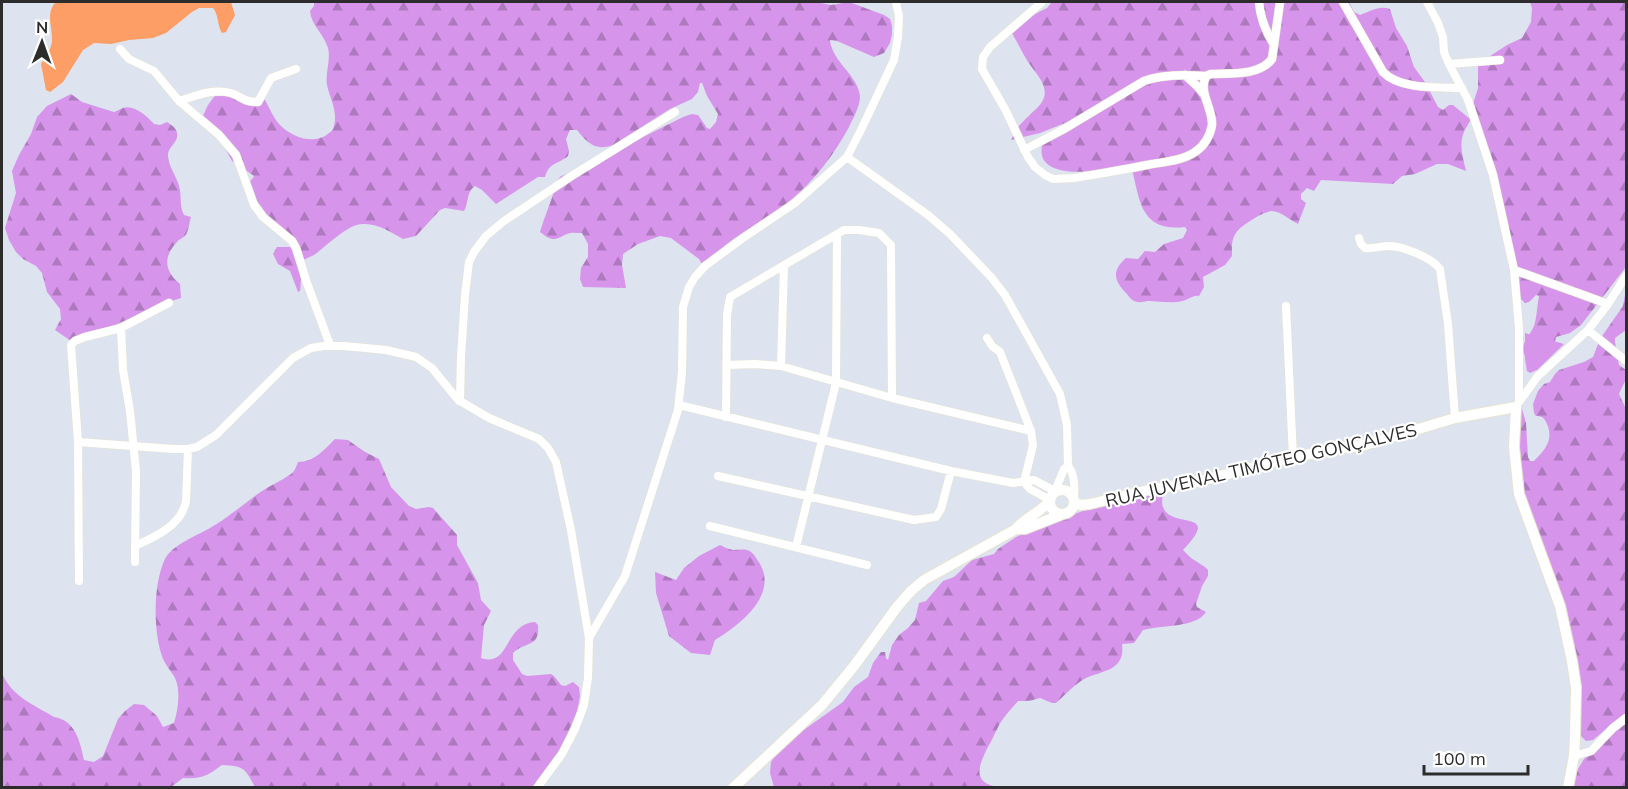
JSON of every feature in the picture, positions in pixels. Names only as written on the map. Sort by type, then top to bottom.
[{"type":"street","points":[[589,638],[625,576],[679,405],[685,296],[695,277],[723,252],[801,198],[847,157],[894,60],[899,16],[896,2]]},
{"type":"street","points":[[1042,2],[990,47],[981,63],[985,76],[1005,109],[1024,150],[1035,166],[1053,179],[1074,178],[1168,161],[1186,156],[1200,147],[1209,135],[1212,125],[1204,94],[1203,84],[1206,76]]},
{"type":"street","points":[[1259,2],[1263,22],[1274,45]]},
{"type":"street","points":[[1024,150],[1144,81],[1157,76],[1206,76],[1263,68],[1272,59],[1280,2]]},
{"type":"street","points":[[1343,2],[1383,72],[1389,78],[1402,83],[1462,88]]},
{"type":"street","points":[[1427,2],[1443,37],[1444,52],[1449,64],[1468,100],[1493,175],[1514,270],[1519,328],[1518,404],[1514,447],[1519,494],[1560,606],[1572,661],[1575,687],[1574,756],[1569,788]]},
{"type":"street","points":[[120,49],[129,59],[154,71],[179,101],[232,148],[254,205],[263,217],[292,241],[296,248],[330,345]]},
{"type":"street","points":[[1449,64],[1500,60]]},
{"type":"street","points":[[179,101],[214,91],[231,94],[248,102],[258,102],[271,78],[296,69]]},
{"type":"street","points":[[1184,75],[1204,94]]},
{"type":"street","points":[[460,401],[460,357],[465,295],[469,262],[474,252],[486,237],[504,221],[675,112]]},
{"type":"street","points":[[733,788],[822,705],[854,666],[897,606],[924,580],[1016,530],[1025,529],[1070,512],[1074,499],[1072,470],[1068,466],[1067,425],[1060,394],[1005,295],[950,234],[928,215],[847,157]]},
{"type":"street","points":[[726,417],[727,315],[730,297],[844,231],[859,230],[879,233],[891,245],[892,398]]},
{"type":"street","points":[[796,547],[836,383],[837,234]]},
{"type":"street","points":[[1359,238],[1365,248],[1391,246],[1428,259],[1436,263],[1440,269],[1448,324],[1455,418]]},
{"type":"street","points":[[781,366],[784,266]]},
{"type":"street","points":[[1514,270],[1608,304]]},
{"type":"street","points":[[1518,404],[1539,376],[1588,330],[1626,277]]},
{"type":"street","points":[[79,581],[78,442],[71,345],[85,337],[121,328],[169,303]]},
{"type":"street","points":[[1286,306],[1293,457]]},
{"type":"street","points":[[121,328],[123,370],[134,445],[135,562]]},
{"type":"street","points":[[1588,330],[1626,361]]},
{"type":"street","points":[[987,338],[1000,352],[1031,431],[1033,445],[1024,482]]},
{"type":"street","points":[[78,442],[174,449],[189,449],[202,445],[216,435],[293,358],[311,348],[330,345],[386,350],[416,357],[432,368],[460,401],[482,414],[539,439],[548,448],[556,462],[589,638],[588,678],[584,705],[562,754],[537,788]]},
{"type":"street","points":[[727,365],[781,366],[892,398],[1031,431]]},
{"type":"street","points":[[1518,371],[1528,376],[1539,376]]},
{"type":"street","name":"RUA JUVENAL TIMÓTEO GONÇALVES","points":[[1074,499],[1081,505],[1089,504],[1148,490],[1177,486],[1293,457],[1378,441],[1455,418],[1518,404]]},
{"type":"street","points":[[679,405],[951,471],[1013,483],[1034,480],[1052,496],[1053,510],[1063,514]]},
{"type":"street","points":[[135,546],[170,526],[180,517],[184,509],[189,449]]},
{"type":"street","points":[[1016,530],[1019,525],[1046,506],[1068,466]]},
{"type":"street","points":[[718,476],[914,520],[936,517],[941,509],[951,471]]},
{"type":"street","points":[[1052,496],[1065,489],[1074,499]]},
{"type":"street","points":[[710,526],[867,565]]},
{"type":"street","points":[[1574,756],[1591,751],[1626,718]]},
{"type":"green space","points":[[314,2],[816,2],[831,5],[849,2],[890,19],[892,34],[884,53],[874,57],[830,40],[835,55],[855,81],[860,96],[858,108],[849,127],[824,166],[800,192],[778,210],[731,241],[703,266],[699,259],[671,238],[660,236],[638,244],[623,254],[622,265],[626,288],[583,287],[580,279],[581,268],[588,257],[588,244],[582,233],[570,233],[554,239],[540,232],[555,188],[553,186],[561,176],[692,114],[698,115],[710,129],[716,122],[718,114],[700,83],[698,92],[692,99],[670,109],[613,145],[597,147],[577,130],[570,130],[566,139],[568,156],[552,166],[545,177],[538,177],[496,204],[475,186],[470,191],[464,211],[445,208],[440,210],[416,236],[403,239],[384,228],[368,224],[350,228],[314,255],[301,261],[301,287],[298,292],[290,271],[278,264],[273,254],[277,247],[292,247],[246,185],[254,176],[232,161],[221,141],[202,118],[219,90],[227,91],[246,105],[265,100],[279,124],[296,136],[317,139],[332,131],[335,115],[327,85],[329,53],[311,16],[310,11]]},
{"type":"green space","points":[[1052,2],[1349,2],[1354,12],[1360,15],[1375,9],[1390,9],[1414,67],[1438,107],[1443,110],[1453,105],[1470,119],[1478,88],[1478,64],[1522,38],[1531,22],[1530,2],[1626,2],[1626,267],[1581,325],[1570,333],[1556,337],[1554,347],[1530,362],[1523,348],[1534,326],[1539,296],[1536,295],[1525,303],[1519,297],[1495,166],[1481,132],[1471,120],[1461,144],[1466,171],[1448,164],[1437,164],[1415,174],[1402,176],[1393,184],[1321,180],[1314,191],[1307,188],[1301,194],[1301,199],[1306,203],[1298,224],[1272,211],[1258,216],[1238,230],[1234,236],[1232,256],[1225,265],[1203,277],[1204,287],[1199,296],[1173,302],[1135,301],[1130,298],[1117,280],[1118,267],[1126,258],[1138,259],[1145,251],[1155,252],[1164,244],[1183,238],[1187,230],[1185,227],[1159,225],[1151,220],[1137,193],[1132,169],[1073,172],[1049,165],[1043,158],[1042,146],[1065,123],[1040,133],[1011,140],[1019,126],[1038,107],[1045,95],[1040,78],[1012,33]]},
{"type":"green space","points":[[71,94],[82,102],[114,112],[127,107],[136,109],[154,124],[160,125],[167,122],[174,128],[177,136],[168,158],[179,186],[182,212],[191,217],[186,234],[172,248],[167,264],[171,274],[180,284],[181,298],[71,341],[55,330],[61,319],[60,309],[47,292],[42,273],[16,252],[5,228],[16,193],[12,171],[37,117],[47,106]]},
{"type":"green space","points":[[1626,289],[1626,330],[1615,338],[1615,342],[1619,365],[1626,370],[1626,379],[1619,394],[1626,409],[1626,787],[1573,787],[1578,769],[1584,759],[1620,718],[1593,740],[1586,741],[1581,736],[1578,721],[1577,673],[1523,510],[1515,412],[1521,405],[1526,423],[1528,457],[1530,461],[1534,461],[1545,449],[1549,440],[1547,424],[1544,419],[1534,413],[1533,404],[1538,391],[1544,384],[1550,382],[1559,370],[1593,357],[1600,339],[1623,306]]},
{"type":"green space","points":[[1525,333],[1564,344],[1537,370],[1530,373],[1527,371],[1525,359]]},
{"type":"green space","points":[[335,439],[348,440],[379,459],[391,487],[409,506],[416,509],[433,508],[457,535],[457,545],[478,583],[481,600],[491,611],[484,625],[481,658],[497,657],[518,630],[535,622],[538,625],[537,637],[513,653],[513,660],[522,674],[527,676],[551,674],[561,685],[565,686],[573,682],[579,687],[577,712],[555,761],[533,787],[255,787],[243,769],[222,765],[204,776],[183,778],[171,787],[2,788],[2,673],[17,694],[72,727],[84,760],[94,762],[103,756],[118,719],[134,704],[144,705],[157,716],[163,727],[174,723],[178,706],[178,689],[175,678],[163,659],[156,623],[156,597],[164,561],[179,545],[215,525],[259,493],[291,474],[298,462],[314,458]]},
{"type":"green space","points":[[1163,492],[1162,505],[1168,514],[1191,521],[1198,529],[1183,550],[1208,570],[1208,576],[1196,604],[1206,612],[1194,621],[1143,630],[1134,643],[1122,644],[1120,661],[1115,666],[1081,681],[1056,703],[1040,698],[1018,701],[999,725],[980,766],[984,782],[1000,787],[774,787],[770,773],[771,762],[776,752],[791,738],[843,702],[854,687],[868,677],[873,663],[881,652],[885,652],[888,660],[892,645],[915,620],[919,603],[926,601],[943,581],[954,577],[972,560],[994,554],[1016,537],[1053,521],[1116,500]]},
{"type":"green space","points":[[720,545],[728,549],[747,550],[752,553],[760,564],[764,576],[764,587],[760,598],[745,618],[715,640],[710,655],[691,653],[669,636],[656,593],[655,572],[676,580],[684,568],[699,556]]},
{"type":"shaded area","points":[[56,2],[231,2],[235,15],[226,32],[222,33],[213,8],[199,8],[166,33],[153,38],[111,44],[94,43],[83,50],[63,82],[50,92],[46,90],[41,64],[51,44],[50,15]]}]
